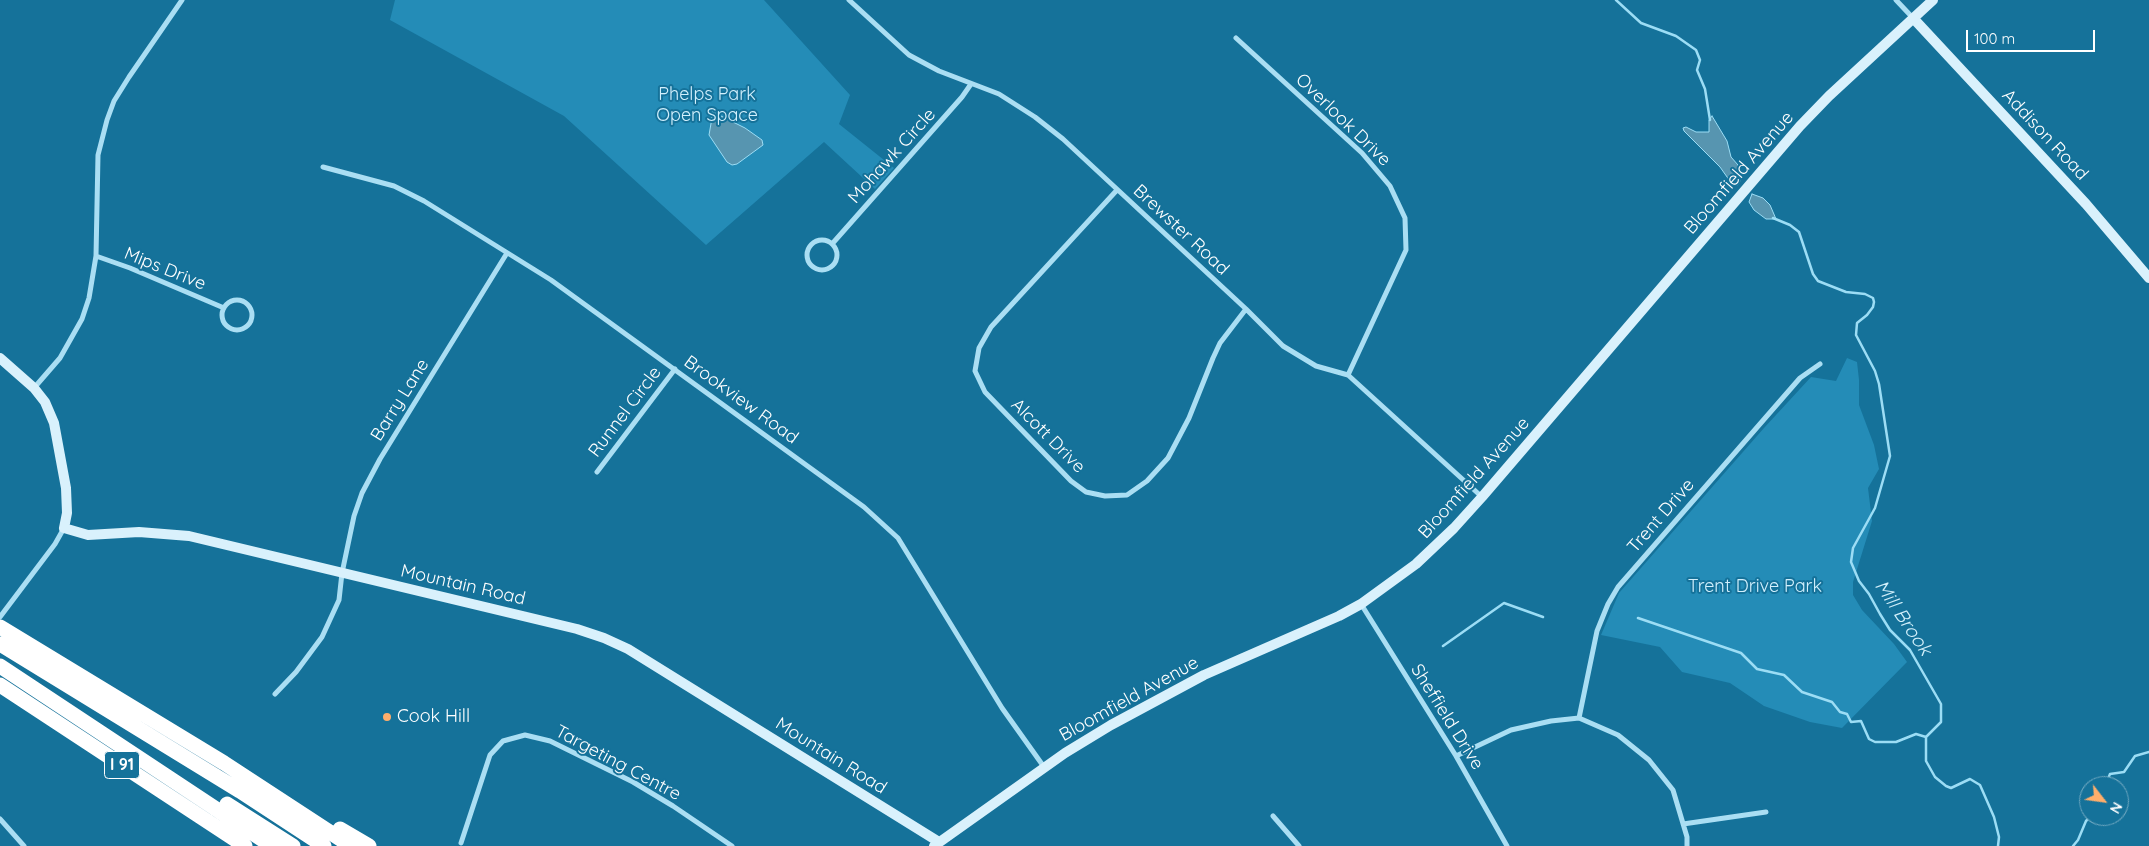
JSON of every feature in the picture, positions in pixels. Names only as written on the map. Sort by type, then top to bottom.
[{"type":"highway","points":[[6,630],[224,764],[351,846]]},
{"type":"highway","points":[[1,645],[240,791],[324,846]]},
{"type":"highway","points":[[0,666],[272,846]]},
{"type":"highway","name":"I 91","points":[[0,685],[244,846]]},
{"type":"highway","points":[[136,728],[172,754],[312,846]]},
{"type":"highway","points":[[102,734],[221,800],[293,846]]},
{"type":"highway","points":[[317,823],[343,830],[369,846]]},
{"type":"street","points":[[34,388],[60,358],[82,319],[89,298],[96,256],[98,155],[106,120],[114,101],[129,77],[182,0]]},
{"type":"street","name":"Brewster Road","points":[[849,0],[909,55],[939,71],[1000,94],[1036,117],[1063,138],[1283,346],[1316,366],[1348,375],[1482,497]]},
{"type":"street","points":[[1896,0],[1913,18]]},
{"type":"street","name":"Bloomfield Avenue","points":[[940,845],[1085,740],[1162,696],[1313,628],[1361,604],[1416,564],[1454,528],[1482,497],[1800,126],[1932,0]]},
{"type":"street","name":"Addison Road","points":[[1913,18],[2086,204],[2149,278]]},
{"type":"street","name":"Overlook Drive","points":[[1236,38],[1362,153],[1390,186],[1405,218],[1406,250],[1348,375]]},
{"type":"street","name":"Mohawk Circle","points":[[832,244],[962,97],[971,84]]},
{"type":"street","name":"Brookview Road","points":[[323,167],[394,186],[424,201],[551,280],[864,508],[898,538],[1002,708],[1044,768]]},
{"type":"street","name":"Alcott Drive","points":[[1117,190],[991,327],[979,348],[975,371],[985,392],[1071,481],[1086,492],[1104,496],[1127,495],[1147,481],[1168,458],[1189,418],[1212,358],[1246,309]]},
{"type":"street","points":[[818,240],[827,241],[832,244],[836,256],[833,265],[820,270],[812,266],[807,254],[811,245],[818,240]]},
{"type":"street","name":"Barry Lane","points":[[275,694],[296,672],[322,637],[339,600],[342,573],[354,516],[362,493],[380,460],[507,253]]},
{"type":"street","name":"Mips Drive","points":[[96,256],[130,268],[224,308]]},
{"type":"street","name":"Mips Drive","points":[[236,300],[245,302],[251,310],[249,323],[241,329],[227,326],[222,317],[224,308],[227,304],[236,300]]},
{"type":"street","points":[[0,358],[34,388],[46,402],[54,423],[66,488],[67,513],[64,528],[55,544],[0,617]]},
{"type":"street","name":"Trent Drive","points":[[1579,718],[1597,631],[1608,604],[1618,587],[1800,378],[1820,364]]},
{"type":"street","name":"Runnel Circle","points":[[597,472],[675,369]]},
{"type":"street","name":"Mountain Road","points":[[64,528],[88,535],[139,532],[190,536],[577,629],[628,648],[940,845]]},
{"type":"street","name":"Sheffield Drive","points":[[1361,604],[1456,756],[1507,846]]},
{"type":"street","points":[[1456,756],[1511,730],[1551,721],[1579,718],[1618,735],[1649,760],[1673,790],[1688,837],[1687,846]]},
{"type":"street","name":"Targeting Centre","points":[[461,843],[490,755],[503,741],[525,735],[550,741],[633,782],[673,806],[732,846]]},
{"type":"street","points":[[1683,824],[1766,812]]},
{"type":"street","points":[[1273,816],[1299,846]]},
{"type":"street","points":[[0,819],[24,846]]},
{"type":"green space","name":"Phelps Park Open Space","points":[[395,0],[764,0],[850,95],[839,124],[894,168],[875,189],[824,142],[706,245],[564,116],[390,20]]},
{"type":"green space","name":"Trent Drive Park","points":[[1847,358],[1857,362],[1859,405],[1874,445],[1879,469],[1868,488],[1872,521],[1853,582],[1853,595],[1862,610],[1894,644],[1907,662],[1842,728],[1810,722],[1764,706],[1730,683],[1682,672],[1660,647],[1601,635],[1619,593],[1764,428],[1811,377],[1836,381]]},
{"type":"shaded area","points":[[713,112],[745,128],[762,140],[763,145],[737,164],[732,165],[727,162],[709,135]]},
{"type":"shaded area","points":[[1712,116],[1727,141],[1731,157],[1738,165],[1740,181],[1738,185],[1732,184],[1720,167],[1684,131],[1683,128],[1686,127],[1696,132],[1709,132],[1709,120]]},
{"type":"shaded area","points":[[1752,194],[1763,198],[1770,205],[1776,219],[1766,219],[1754,210],[1749,202]]},
{"type":"waterway","name":"Mill Brook","points":[[1616,0],[1641,23],[1676,36],[1696,50],[1700,60],[1697,70],[1705,89],[1710,120]]},
{"type":"waterway","name":"Mill Brook","points":[[1773,218],[1790,225],[1799,232],[1813,274],[1818,281],[1846,292],[1865,294],[1873,298],[1873,307],[1857,323],[1856,335],[1875,371],[1879,384],[1890,456],[1875,508],[1853,548],[1851,562],[1859,581],[1869,594],[1890,630],[1910,650],[1941,704],[1941,722],[1926,737],[1926,761],[1935,777],[1946,786],[1951,788],[1970,779],[1980,785],[1994,817],[1999,837],[1998,846]]},
{"type":"waterway","points":[[1443,646],[1504,603],[1543,617]]},
{"type":"waterway","points":[[1638,618],[1741,653],[1757,669],[1784,675],[1802,692],[1832,702],[1840,712],[1847,714],[1851,722],[1861,721],[1869,739],[1875,742],[1896,742],[1916,734],[1926,737]]},
{"type":"waterway","points":[[2109,776],[2110,774],[2124,772],[2135,756],[2149,752]]},
{"type":"waterway","points":[[2073,846],[2078,840],[2084,826]]},
{"type":"place","name":"Cook Hill","points":[[387,717]]}]
